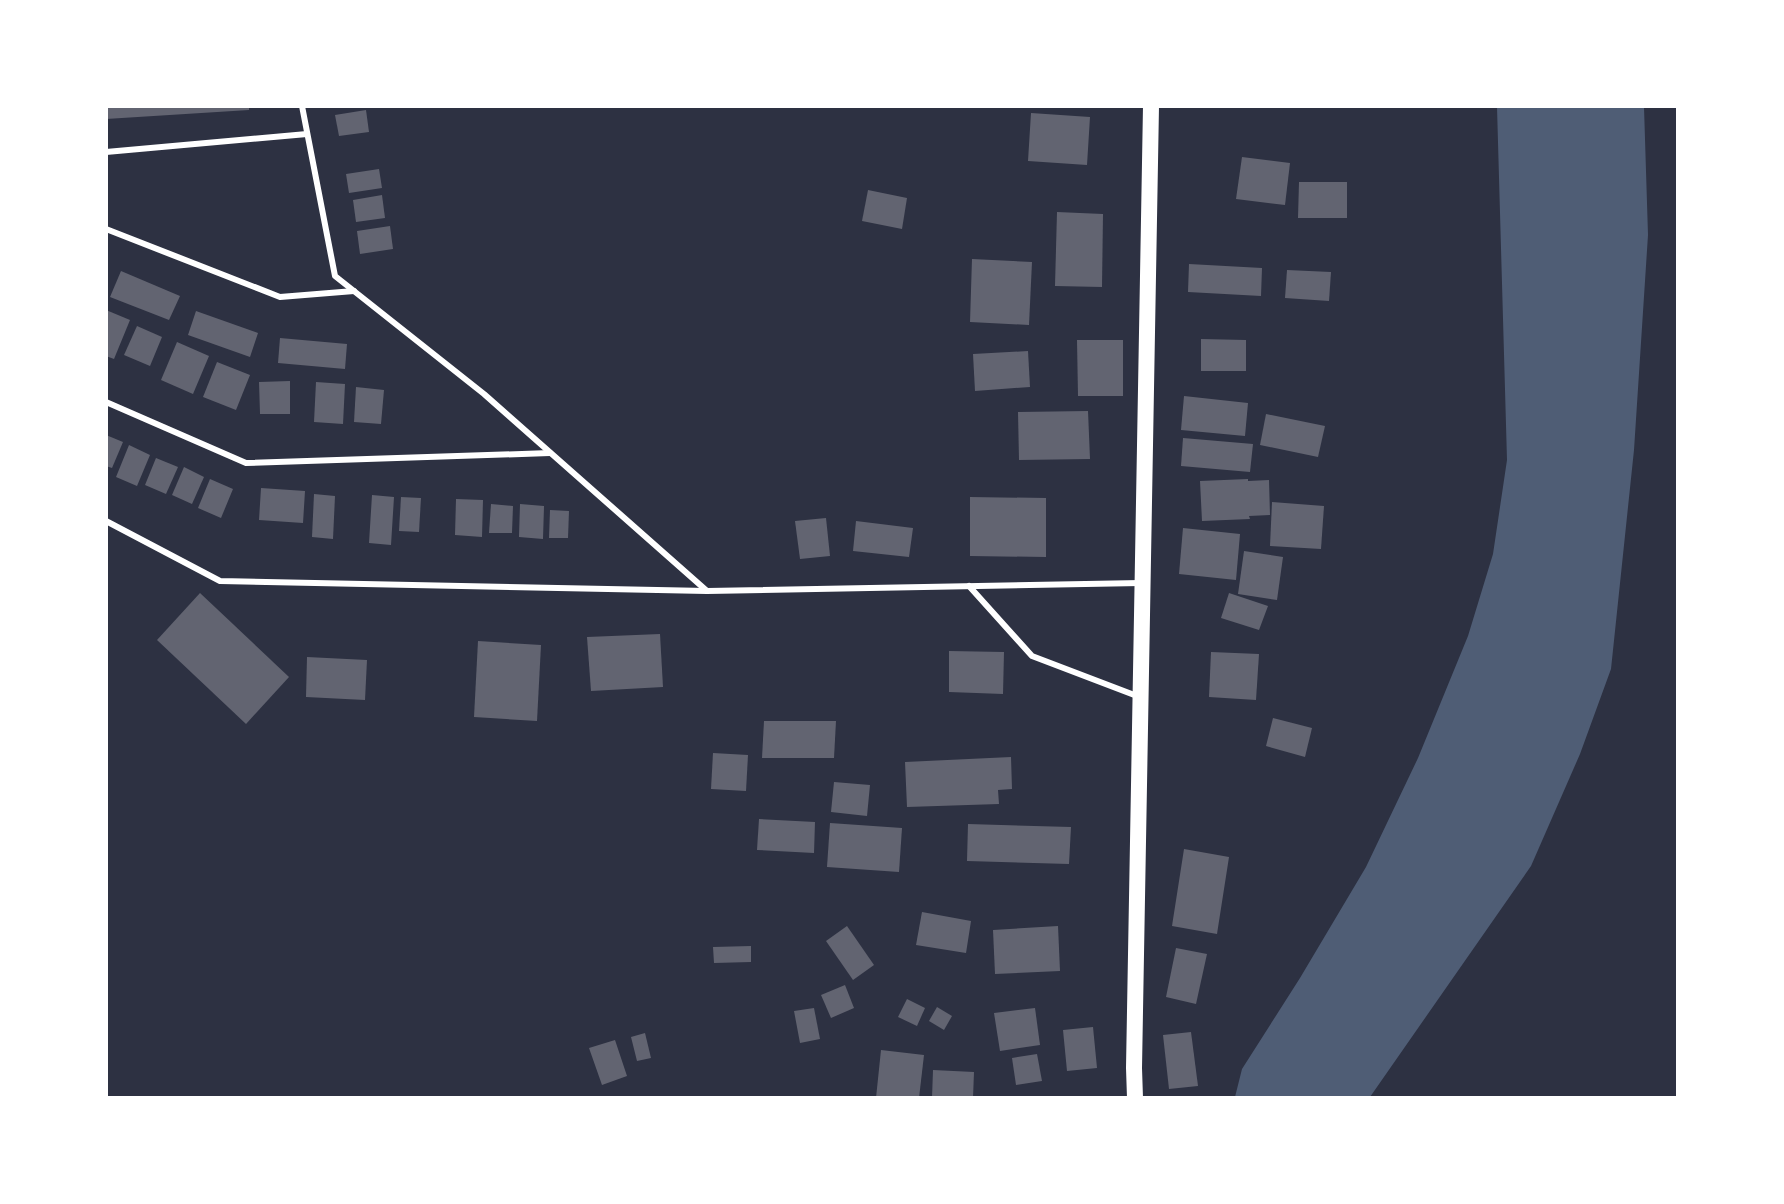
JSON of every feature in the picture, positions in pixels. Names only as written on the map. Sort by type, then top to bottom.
[{"type":"highway","points":[[1135,1098],[1151,106]]},
{"type":"street","points":[[302,106],[335,276],[484,394],[707,591]]},
{"type":"street","points":[[106,152],[307,134]]},
{"type":"street","points":[[106,229],[279,297],[354,291]]},
{"type":"street","points":[[106,402],[246,463],[550,453]]},
{"type":"street","points":[[106,521],[220,581],[707,591],[1143,584]]},
{"type":"street","points":[[969,586],[1032,656],[1141,697]]},
{"type":"water","points":[[1497,107],[1644,107],[1648,235],[1634,450],[1611,669],[1580,754],[1531,866],[1370,1097],[1235,1097],[1242,1069],[1300,978],[1366,867],[1418,758],[1468,636],[1493,554],[1507,460]]},
{"type":"building","points":[[106,106],[249,106],[249,110],[106,119]]},
{"type":"building","points":[[366,110],[369,132],[339,136],[335,115]]},
{"type":"building","points":[[1031,113],[1090,117],[1087,165],[1028,161]]},
{"type":"building","points":[[1242,157],[1290,163],[1285,205],[1236,199]]},
{"type":"building","points":[[379,169],[382,188],[349,193],[346,174]]},
{"type":"building","points":[[1299,182],[1347,182],[1347,218],[1298,218]]},
{"type":"building","points":[[868,190],[907,198],[902,229],[862,221]]},
{"type":"building","points":[[382,195],[385,218],[356,222],[353,200]]},
{"type":"building","points":[[1057,212],[1103,214],[1102,287],[1055,286]]},
{"type":"building","points":[[390,226],[393,249],[360,254],[357,231]]},
{"type":"building","points":[[972,259],[1032,262],[1029,325],[970,322]]},
{"type":"building","points":[[1189,264],[1262,268],[1261,296],[1188,292]]},
{"type":"building","points":[[1287,270],[1331,272],[1329,301],[1285,298]]},
{"type":"building","points":[[121,271],[180,296],[169,320],[110,297]]},
{"type":"building","points":[[106,310],[130,320],[114,359],[106,356]]},
{"type":"building","points":[[196,311],[258,333],[250,357],[188,335]]},
{"type":"building","points":[[137,326],[162,337],[150,366],[124,355]]},
{"type":"building","points":[[280,338],[347,344],[345,369],[278,363]]},
{"type":"building","points":[[1201,339],[1246,340],[1246,371],[1201,371]]},
{"type":"building","points":[[1077,340],[1123,340],[1123,396],[1078,396]]},
{"type":"building","points":[[177,342],[209,356],[193,394],[161,380]]},
{"type":"building","points":[[1028,351],[1030,387],[975,391],[973,354]]},
{"type":"building","points":[[217,362],[250,375],[236,410],[203,397]]},
{"type":"building","points":[[290,381],[290,414],[260,414],[259,382]]},
{"type":"building","points":[[316,382],[345,384],[343,424],[314,422]]},
{"type":"building","points":[[356,387],[384,390],[381,424],[354,422]]},
{"type":"building","points":[[1184,396],[1248,403],[1245,436],[1181,430]]},
{"type":"building","points":[[1088,411],[1090,459],[1019,460],[1018,412]]},
{"type":"building","points":[[1266,414],[1325,426],[1318,457],[1260,445]]},
{"type":"building","points":[[106,435],[123,442],[112,468],[106,466]]},
{"type":"building","points":[[1183,438],[1253,444],[1250,472],[1181,466]]},
{"type":"building","points":[[129,445],[150,455],[137,486],[116,477]]},
{"type":"building","points":[[156,458],[178,467],[166,494],[145,485]]},
{"type":"building","points":[[184,467],[204,477],[192,504],[172,495]]},
{"type":"building","points":[[210,479],[233,489],[221,518],[198,508]]},
{"type":"building","points":[[1248,479],[1248,481],[1269,480],[1270,515],[1249,516],[1250,519],[1202,521],[1200,481]]},
{"type":"building","points":[[261,488],[305,491],[303,523],[259,520]]},
{"type":"building","points":[[314,494],[335,496],[333,539],[312,537]]},
{"type":"building","points":[[372,495],[394,497],[391,545],[369,543]]},
{"type":"building","points":[[401,497],[421,498],[419,532],[399,531]]},
{"type":"building","points":[[970,497],[1046,498],[1046,557],[970,556]]},
{"type":"building","points":[[456,499],[483,500],[482,537],[455,535]]},
{"type":"building","points":[[1272,502],[1324,506],[1321,549],[1270,546]]},
{"type":"building","points":[[491,504],[513,506],[512,533],[489,533]]},
{"type":"building","points":[[520,504],[544,506],[543,539],[519,537]]},
{"type":"building","points":[[550,510],[569,511],[568,538],[549,538]]},
{"type":"building","points":[[826,518],[830,556],[800,559],[795,521]]},
{"type":"building","points":[[856,521],[913,528],[909,557],[853,551]]},
{"type":"building","points":[[1183,528],[1240,534],[1236,580],[1179,574]]},
{"type":"building","points":[[1244,551],[1283,557],[1277,600],[1238,594]]},
{"type":"building","points":[[200,593],[289,677],[246,724],[157,640]]},
{"type":"building","points":[[1229,593],[1268,606],[1259,630],[1221,618]]},
{"type":"building","points":[[660,634],[663,687],[591,691],[587,637]]},
{"type":"building","points":[[478,641],[541,645],[537,721],[474,717]]},
{"type":"building","points":[[949,651],[1004,652],[1003,694],[949,692]]},
{"type":"building","points":[[1211,652],[1259,654],[1256,700],[1209,697]]},
{"type":"building","points":[[307,657],[367,660],[365,700],[306,697]]},
{"type":"building","points":[[1273,718],[1312,728],[1305,757],[1266,746]]},
{"type":"building","points":[[764,721],[836,721],[834,758],[762,758]]},
{"type":"building","points":[[713,753],[748,755],[746,791],[711,789]]},
{"type":"building","points":[[1011,757],[1012,789],[998,790],[999,804],[907,807],[905,762]]},
{"type":"building","points":[[834,782],[870,785],[867,816],[831,812]]},
{"type":"building","points":[[759,819],[815,822],[814,853],[757,850]]},
{"type":"building","points":[[830,823],[902,828],[899,872],[827,867]]},
{"type":"building","points":[[968,824],[1071,827],[1069,864],[967,861]]},
{"type":"building","points":[[1184,849],[1229,857],[1217,934],[1172,926]]},
{"type":"building","points":[[922,912],[971,921],[966,953],[916,945]]},
{"type":"building","points":[[847,926],[874,965],[853,980],[826,941]]},
{"type":"building","points":[[1058,926],[1060,971],[995,974],[993,930]]},
{"type":"building","points":[[751,946],[751,962],[714,963],[713,947]]},
{"type":"building","points":[[1176,948],[1207,954],[1196,1004],[1166,997]]},
{"type":"building","points":[[845,985],[854,1008],[831,1018],[821,995]]},
{"type":"building","points":[[907,999],[925,1008],[917,1026],[898,1017]]},
{"type":"building","points":[[937,1007],[952,1016],[944,1030],[929,1021]]},
{"type":"building","points":[[814,1008],[820,1039],[800,1043],[794,1011]]},
{"type":"building","points":[[1035,1008],[1040,1045],[1000,1051],[994,1013]]},
{"type":"building","points":[[1093,1027],[1097,1068],[1067,1071],[1063,1030]]},
{"type":"building","points":[[1191,1032],[1198,1086],[1169,1089],[1163,1035]]},
{"type":"building","points":[[645,1033],[651,1058],[637,1061],[631,1037]]},
{"type":"building","points":[[615,1040],[627,1076],[602,1085],[589,1048]]},
{"type":"building","points":[[881,1050],[924,1055],[919,1098],[876,1098]]},
{"type":"building","points":[[1037,1054],[1042,1081],[1016,1085],[1012,1058]]},
{"type":"building","points":[[933,1070],[974,1072],[973,1098],[932,1098]]}]
